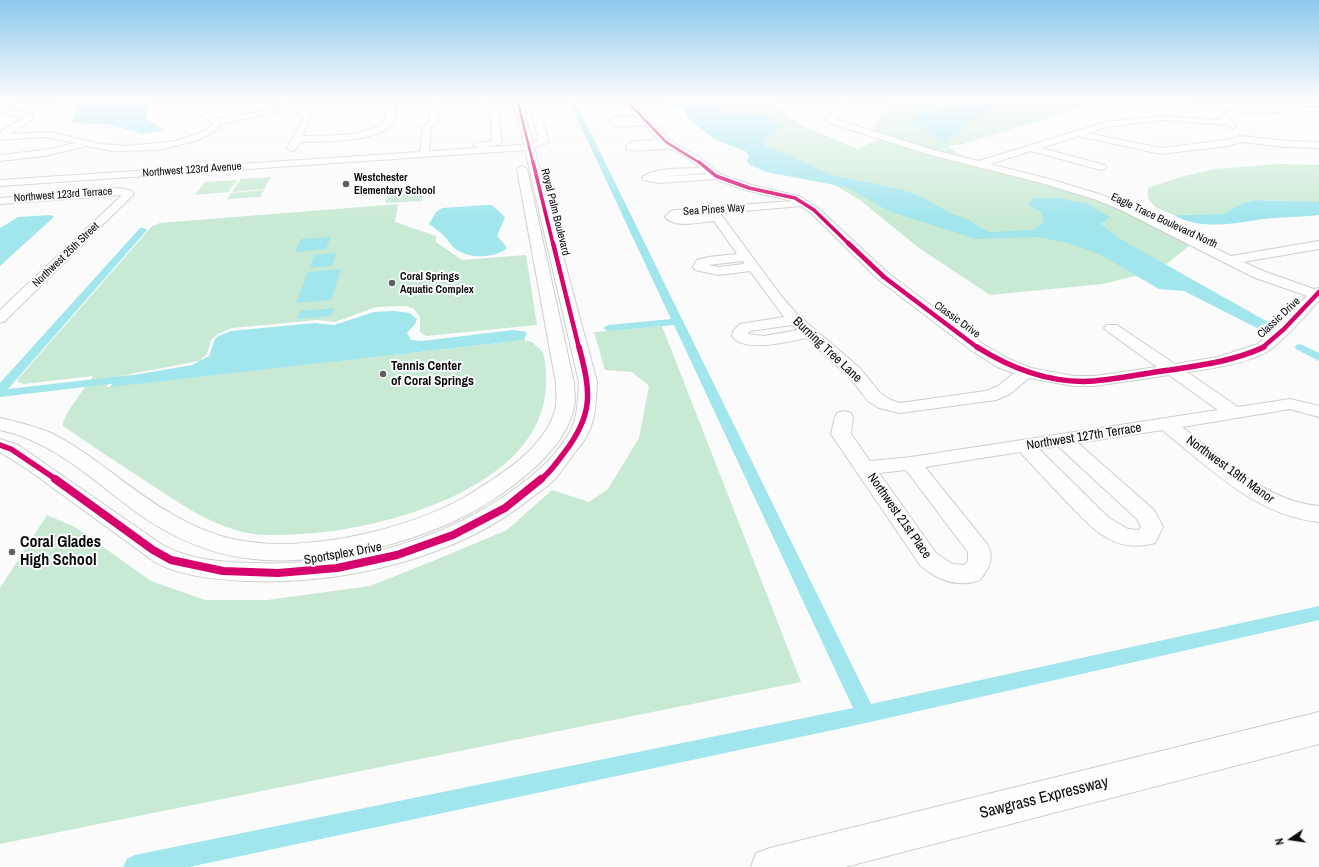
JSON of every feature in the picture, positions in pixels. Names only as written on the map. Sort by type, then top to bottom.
[{"type":"highway","name":"Sawgrass Expressway","points":[[770,867],[1319,728]]},
{"type":"street","points":[[70,139],[86,144],[123,149],[155,146],[191,140],[208,143]]},
{"type":"street","points":[[282,164],[298,139]]},
{"type":"street","points":[[425,139],[424,151],[497,143],[497,139]]},
{"type":"street","name":"Royal Palm Boulevard","points":[[525,139],[528,147],[565,332]]},
{"type":"street","points":[[528,147],[542,144],[544,142],[543,139]]},
{"type":"street","name":"Classic Drive","points":[[665,139],[670,144],[694,157],[712,173],[749,188],[795,198],[805,204],[814,210],[884,277],[909,298],[977,347],[1003,362],[1026,372],[1066,380],[1095,381],[1220,362],[1264,347],[1319,293]]},
{"type":"street","name":"Eagle Trace Boulevard North","points":[[890,139],[929,147],[1098,197],[1235,259],[1275,282],[1319,293]]},
{"type":"street","points":[[983,163],[1057,139]]},
{"type":"street","points":[[1106,139],[1161,151],[1228,144],[1239,139]]},
{"type":"street","points":[[1244,139],[1286,144],[1319,145]]},
{"type":"street","points":[[0,158],[44,153],[86,144]]},
{"type":"street","name":"Royal Palm Boulevard","points":[[517,144],[565,332]]},
{"type":"street","name":"Northwest 123rd Avenue","points":[[0,183],[282,164],[517,144],[528,147]]},
{"type":"street","points":[[1030,148],[1102,167]]},
{"type":"street","points":[[712,173],[659,180],[647,178],[655,174],[712,173]]},
{"type":"street","points":[[49,196],[70,178]]},
{"type":"street","points":[[61,195],[82,178]]},
{"type":"street","name":"Northwest 123rd Terrace","points":[[0,201],[61,195],[126,192]]},
{"type":"street","name":"Northwest 25th Street","points":[[0,318],[129,194],[126,192]]},
{"type":"street","points":[[757,207],[783,195]]},
{"type":"street","name":"Sea Pines Way","points":[[714,214],[757,207],[805,204]]},
{"type":"street","name":"Burning Tree Lane","points":[[714,214],[751,262],[777,300],[795,320],[854,372],[874,398],[885,404],[900,408],[990,396],[1004,390],[1026,372]]},
{"type":"street","points":[[1235,259],[1319,245]]},
{"type":"street","points":[[795,320],[745,327],[741,331],[740,336],[747,340],[757,341],[808,332]]},
{"type":"street","points":[[1112,328],[1234,412]]},
{"type":"street","name":"Sportsplex Drive","points":[[0,424],[13,426],[41,435],[64,447],[174,526],[219,543],[256,551],[300,551],[386,538],[430,522],[466,506],[508,480],[532,459],[554,431],[565,407],[565,332]]},
{"type":"street","name":"Sportsplex Drive","points":[[0,445],[11,449],[40,468],[153,550],[174,561],[244,573],[287,574],[339,568],[399,554],[440,540],[488,517],[529,490],[558,463],[579,434],[587,407],[588,382],[565,332]]},
{"type":"street","name":"Northwest 127th Terrace","points":[[865,468],[911,463],[1025,446],[1290,404],[1311,409]]},
{"type":"street","name":"Northwest 21st Place","points":[[844,417],[842,434],[928,559],[941,570],[958,576],[972,574],[980,562],[979,550],[911,463]]},
{"type":"street","name":"Northwest 19th Manor","points":[[1167,424],[1259,494],[1282,507],[1302,514],[1319,514]]},
{"type":"street","points":[[1025,446],[1101,524],[1112,532],[1134,540],[1147,537],[1152,527],[1146,515],[1063,440]]},
{"type":"green space","points":[[739,139],[835,139],[858,149],[878,139],[978,139],[963,144],[948,146],[962,156],[993,170],[1076,192],[1105,203],[1190,245],[1159,270],[1103,284],[990,295],[919,248],[860,200],[822,178],[763,156]]},
{"type":"green space","points":[[1280,164],[1319,165],[1319,202],[1255,200],[1240,204],[1224,214],[1174,215],[1155,207],[1148,198],[1148,188],[1177,178],[1214,169]]},
{"type":"green space","points":[[271,177],[264,189],[232,192],[241,179]]},
{"type":"green space","points":[[237,180],[228,192],[195,195],[205,182]]},
{"type":"green space","points":[[264,190],[260,197],[227,199],[231,193]]},
{"type":"green space","points":[[400,193],[422,195],[422,201],[385,203],[387,196]]},
{"type":"green space","name":"Tennis Center of Coral Springs","points":[[398,204],[395,222],[436,236],[436,242],[462,260],[526,255],[537,325],[426,336],[420,332],[420,317],[414,309],[407,306],[376,307],[335,322],[317,320],[232,328],[218,334],[211,340],[207,354],[199,361],[115,377],[112,378],[106,387],[524,340],[532,342],[543,352],[546,368],[546,385],[538,421],[518,451],[489,476],[453,497],[413,512],[373,524],[335,531],[276,535],[260,535],[244,532],[213,522],[171,498],[63,426],[67,414],[93,376],[24,384],[18,382],[18,379],[152,226],[160,223]]},
{"type":"green space","points":[[662,326],[801,682],[0,844],[0,588],[47,515],[75,527],[151,581],[205,600],[267,600],[370,586],[507,530],[552,490],[589,502],[608,489],[639,438],[649,386],[632,372],[605,370],[594,332]]},
{"type":"water","points":[[715,139],[765,139],[763,146],[793,157],[832,175],[903,190],[924,198],[950,213],[969,220],[988,232],[1034,230],[1044,222],[1041,212],[1028,204],[1034,198],[1058,198],[1088,204],[1110,217],[1100,224],[1122,240],[1268,322],[1257,328],[1184,291],[1159,289],[1099,254],[1068,243],[1038,237],[976,239],[891,212],[845,187],[766,172],[749,164],[747,161],[749,156],[745,151]]},
{"type":"water","points":[[936,139],[948,139],[946,141]]},
{"type":"water","points":[[1255,200],[1319,202],[1319,215],[1271,218],[1230,224],[1207,224],[1184,220],[1174,215],[1224,214],[1240,204]]},
{"type":"water","points":[[492,205],[505,217],[497,236],[506,246],[506,249],[495,254],[488,256],[475,256],[463,253],[455,248],[439,231],[429,224],[436,212],[442,208]]},
{"type":"water","points":[[51,215],[54,217],[0,266],[0,228],[18,217]]},
{"type":"water","points":[[331,237],[326,249],[295,252],[301,239]]},
{"type":"water","points":[[336,253],[332,266],[310,268],[314,255]]},
{"type":"water","points":[[341,269],[331,300],[296,303],[308,272]]},
{"type":"water","points":[[334,308],[331,316],[297,319],[300,311]]},
{"type":"water","points":[[394,311],[410,313],[417,319],[415,324],[407,333],[411,340],[422,341],[513,330],[527,332],[524,340],[110,387],[116,378],[192,365],[209,356],[216,338],[231,331],[315,323],[334,325],[374,312]]},
{"type":"waterway","points":[[590,139],[678,321]]},
{"type":"waterway","points":[[0,390],[143,230]]},
{"type":"waterway","points":[[608,328],[678,321]]},
{"type":"waterway","points":[[678,321],[866,714]]},
{"type":"waterway","points":[[1300,347],[1319,358]]},
{"type":"waterway","points":[[0,393],[131,379]]},
{"type":"waterway","points":[[866,714],[1319,613]]},
{"type":"waterway","points":[[135,867],[866,714]]},
{"type":"cycle path","points":[[0,445],[11,449],[34,464],[153,550],[174,561],[223,571],[278,573],[337,568],[397,555],[453,535],[505,508],[547,475],[578,435],[585,416],[587,402],[588,382],[527,139]]},
{"type":"cycle path","points":[[664,139],[693,157],[716,176],[749,188],[795,198],[814,210],[884,277],[977,347],[1003,363],[1026,372],[1073,381],[1095,381],[1220,362],[1264,347],[1284,329],[1319,292]]},
{"type":"place","name":"Westchester Elementary School","points":[[346,184]]},
{"type":"place","name":"Coral Springs Aquatic Complex","points":[[392,283]]},
{"type":"place","name":"Tennis Center of Coral Springs","points":[[383,374]]},
{"type":"place","name":"Coral Glades High School","points":[[12,552]]}]
